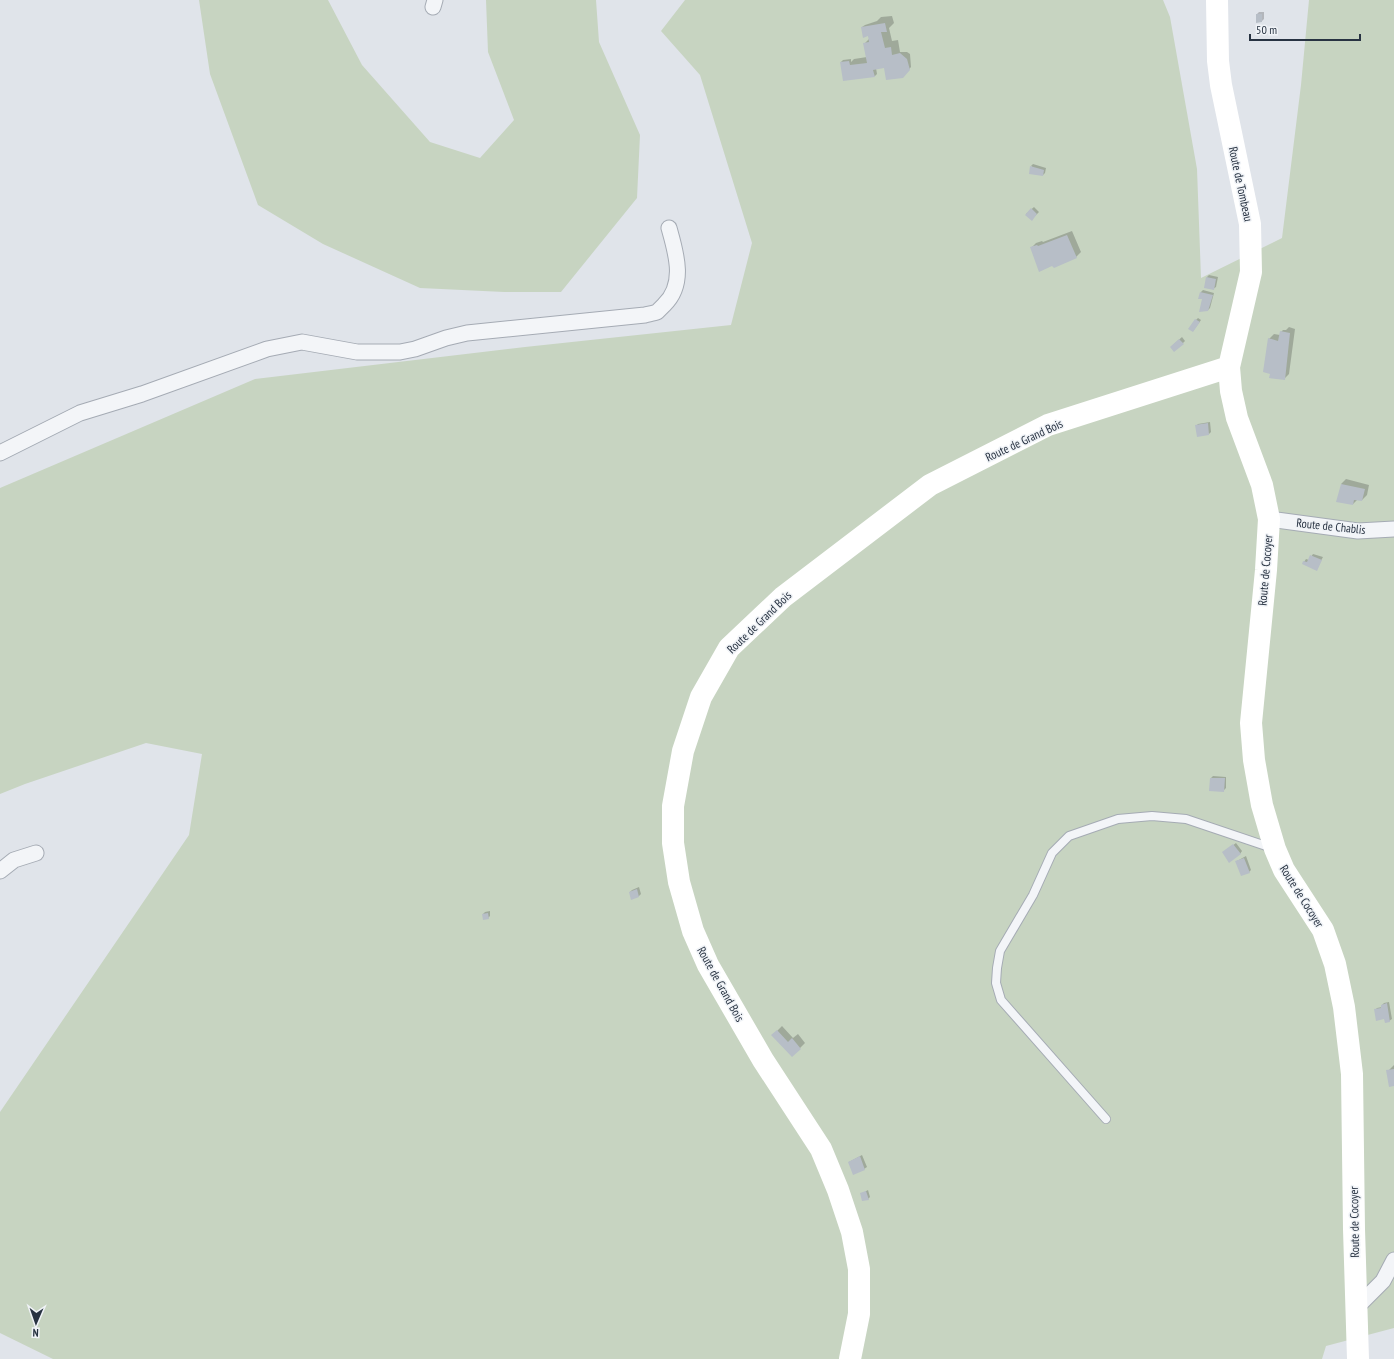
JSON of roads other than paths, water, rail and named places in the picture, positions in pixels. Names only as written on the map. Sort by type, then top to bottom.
[{"type":"main road","name":"Route de Tombeau","points":[[1217,0],[1218,60],[1221,85],[1250,224],[1250,272],[1230,367]]},
{"type":"main road","name":"Route de Cocoyer","points":[[1230,367],[1230,390],[1237,418],[1262,485],[1269,519],[1266,570],[1251,724],[1254,760],[1262,805],[1275,849],[1284,870],[1323,930],[1335,964],[1344,1007],[1352,1074],[1358,1359]]},
{"type":"main road","name":"Route de Grand Bois","points":[[850,1359],[859,1314],[859,1269],[852,1232],[838,1190],[821,1149],[764,1060],[708,965],[693,931],[679,882],[673,843],[673,806],[682,751],[702,697],[729,648],[783,597],[930,486],[1048,426],[1230,367]]},
{"type":"street","points":[[0,453],[80,413],[142,394],[267,349],[302,342],[357,352],[400,352],[415,349],[446,338],[467,333],[645,315],[657,312],[671,299],[677,278],[678,271],[675,252],[669,228]]},
{"type":"street","name":"Route de Chablis","points":[[1269,519],[1358,532],[1394,529]]},
{"type":"street","points":[[0,871],[14,860],[36,853]]},
{"type":"street","points":[[1356,1308],[1383,1281],[1394,1260]]},
{"type":"lane","points":[[1106,1119],[1001,1000],[996,984],[1000,951],[1033,895],[1052,853],[1069,836],[1118,819],[1152,816],[1186,819],[1275,849]]}]
